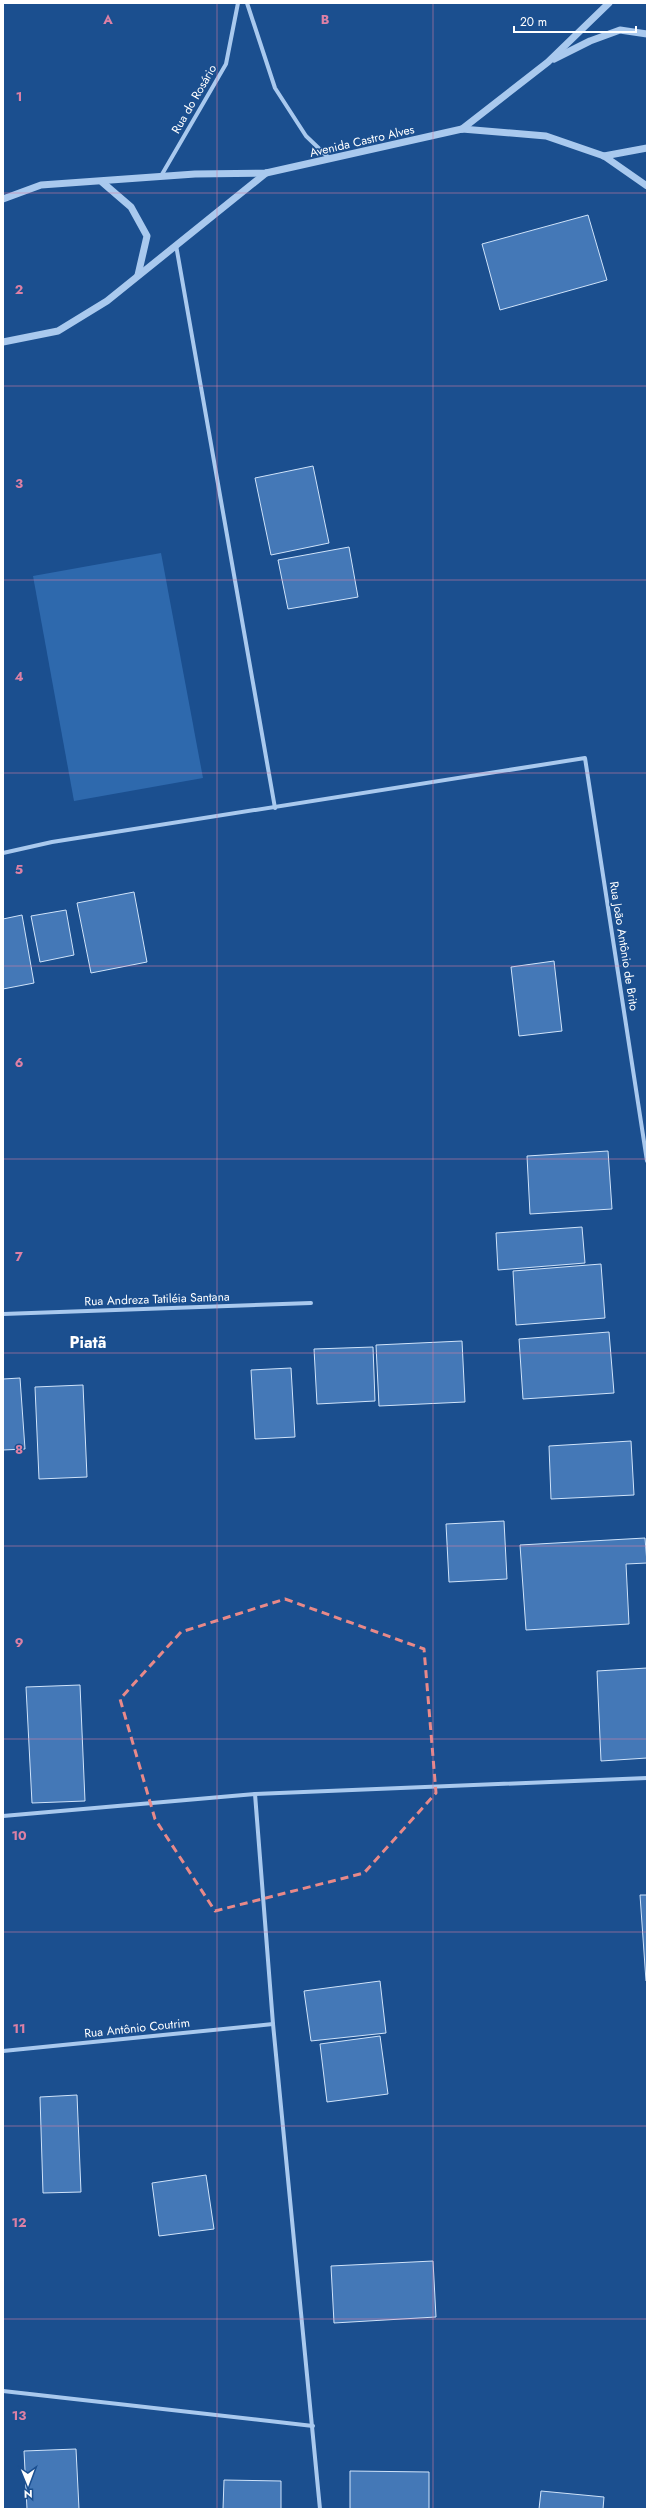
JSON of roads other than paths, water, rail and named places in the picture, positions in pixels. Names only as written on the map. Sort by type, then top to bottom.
[{"type":"street","name":"Rua do Rosário","points":[[160,178],[226,64],[238,3]]},
{"type":"street","points":[[247,3],[275,88],[306,136],[331,159]]},
{"type":"street","points":[[462,129],[548,62],[609,3]]},
{"type":"street","points":[[548,62],[590,41],[620,30],[647,34]]},
{"type":"street","name":"Avenida Castro Alves","points":[[3,199],[41,185],[160,178],[194,174],[266,173],[462,129]]},
{"type":"street","points":[[462,129],[546,136],[604,156],[647,186]]},
{"type":"street","points":[[604,156],[647,148]]},
{"type":"street","name":"Avenida Castro Alves","points":[[3,342],[58,330],[107,301],[266,173]]},
{"type":"street","points":[[102,182],[131,207],[147,236],[138,275]]},
{"type":"street","points":[[3,853],[52,842],[275,808],[176,245]]},
{"type":"street","name":"Rua João Antônio de Brito","points":[[275,808],[585,758],[647,1161]]},
{"type":"street","name":"Rua Andreza Tatiléia Santana","points":[[3,1314],[311,1303]]},
{"type":"street","points":[[3,1816],[255,1794],[647,1778]]},
{"type":"street","points":[[255,1794],[273,2024],[320,2509]]},
{"type":"street","name":"Rua Antônio Coutrim","points":[[3,2051],[273,2024]]},
{"type":"street","points":[[3,2391],[313,2426]]},
{"type":"district","name":"Piatã","points":[[88,1342]]}]
